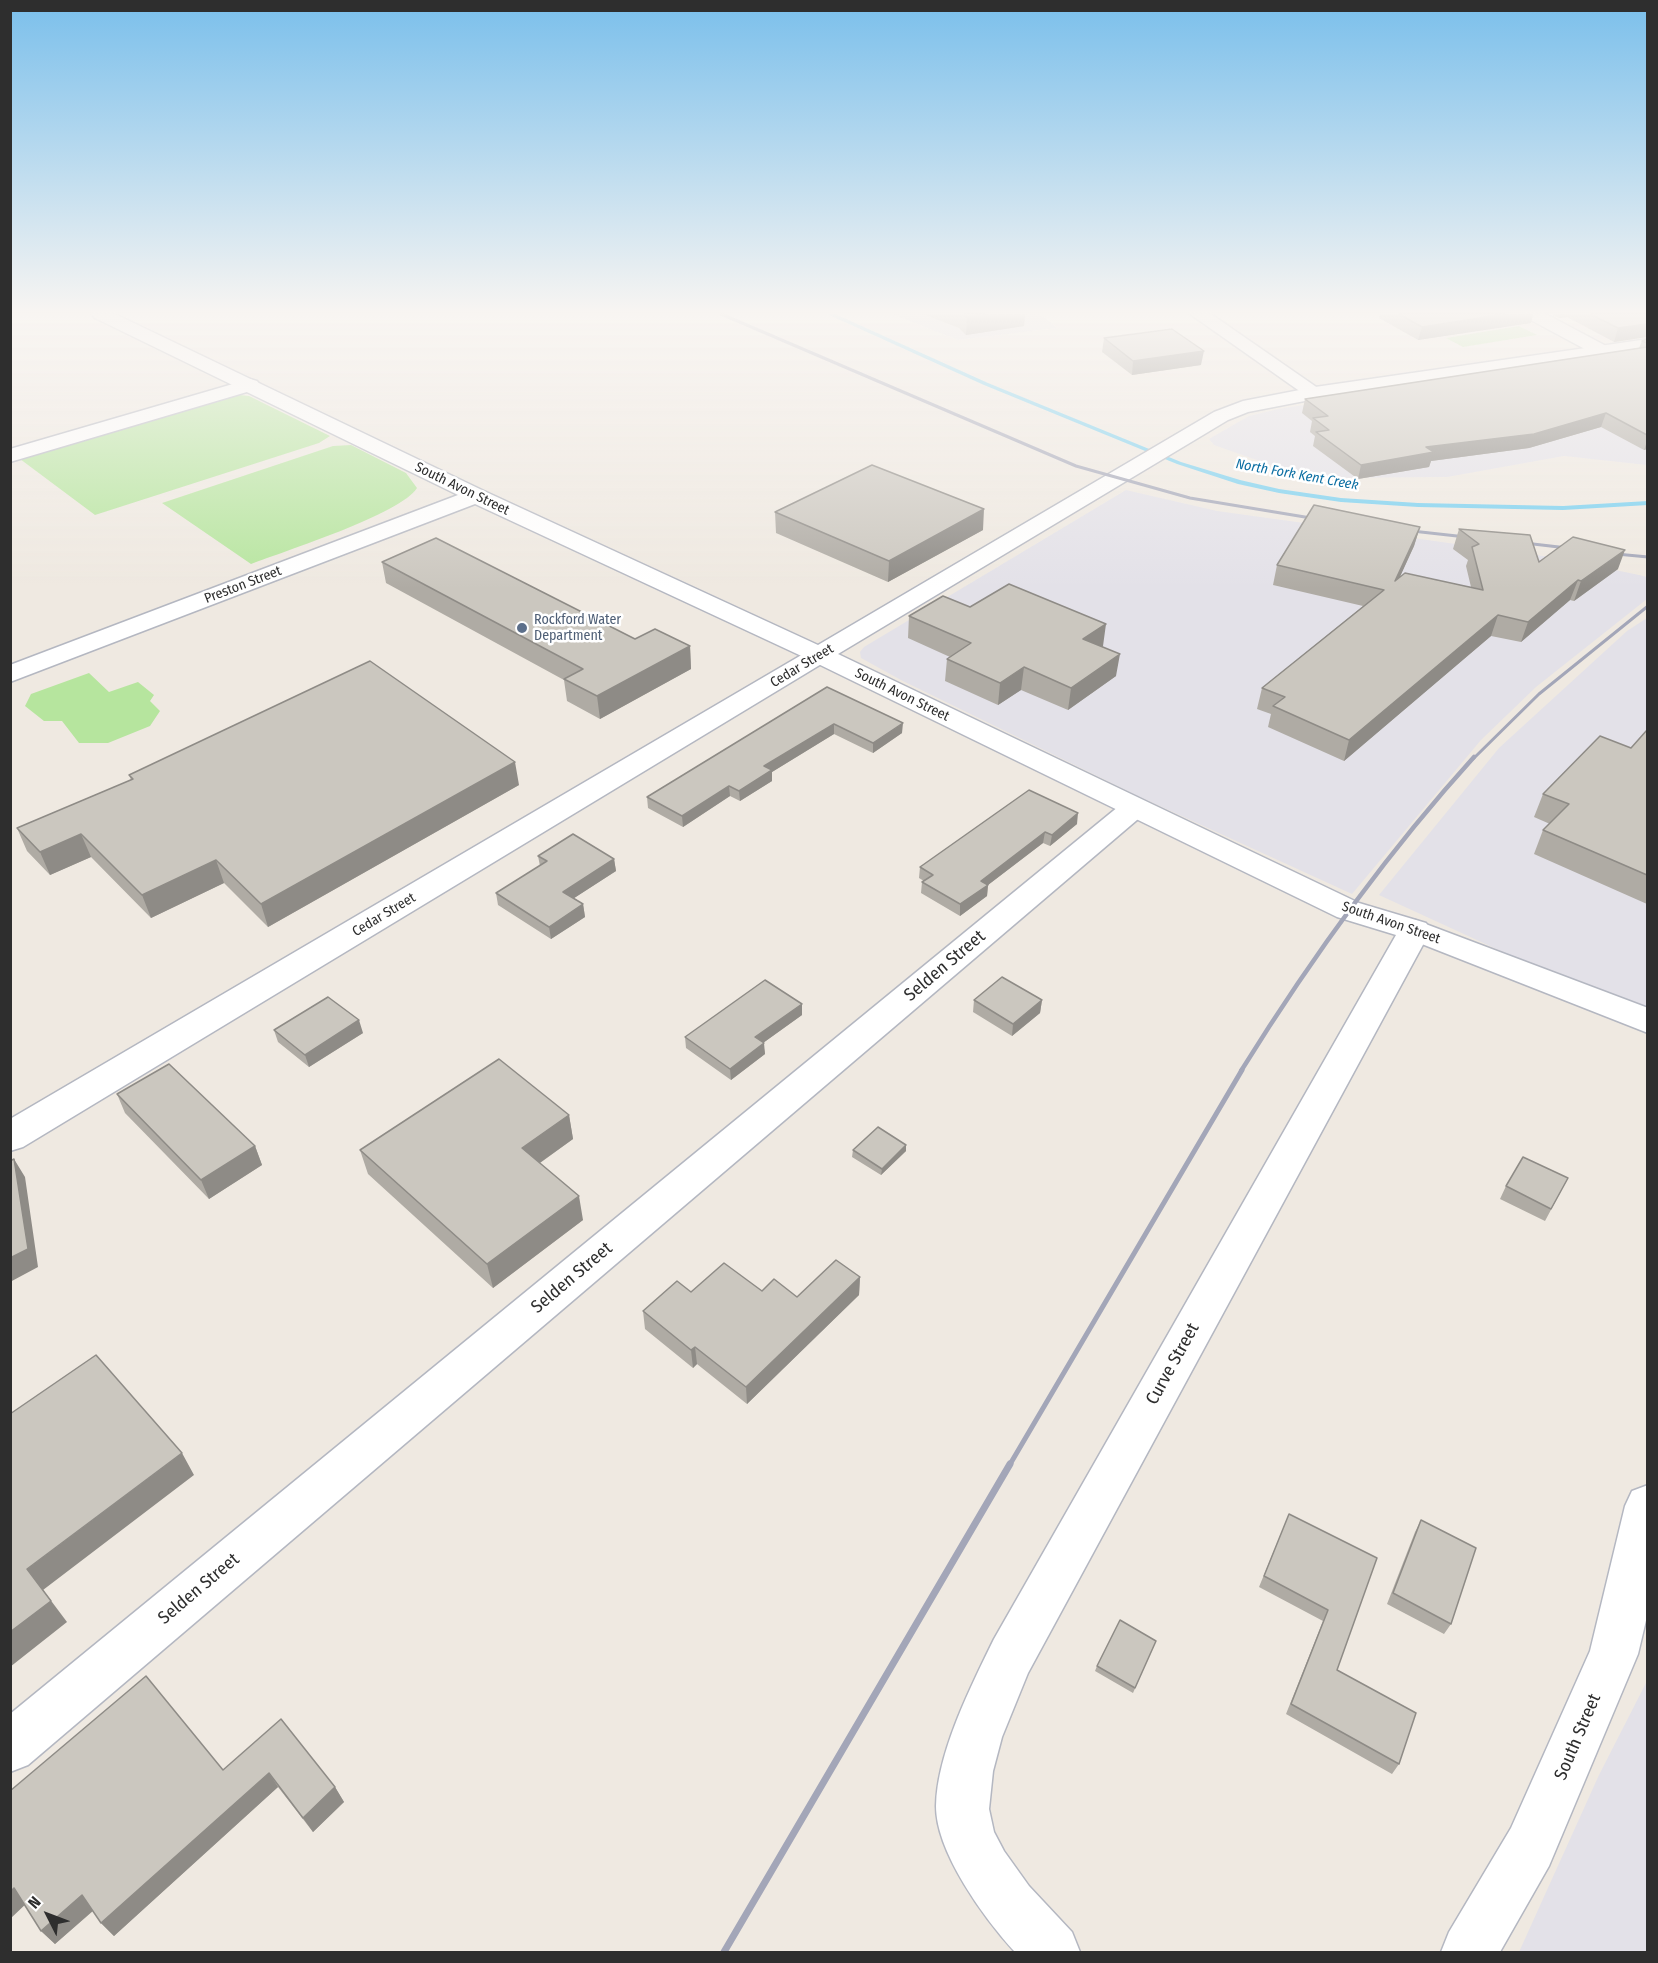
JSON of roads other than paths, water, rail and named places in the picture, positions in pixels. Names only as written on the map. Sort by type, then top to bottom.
[{"type":"street","points":[[10,456],[180,406]]},
{"type":"street","name":"South Avon Street","points":[[292,406],[476,496],[819,655],[1348,910],[1415,930],[1647,1021]]},
{"type":"street","name":"Cedar Street","points":[[10,1137],[1221,416],[1251,406]]},
{"type":"street","name":"Preston Street","points":[[10,674],[476,496]]},
{"type":"street","name":"Selden Street","points":[[10,1747],[1134,808]]},
{"type":"street","name":"Curve Street","points":[[1052,1953],[995,1887],[975,1852],[962,1810],[967,1771],[980,1724],[1011,1656],[1415,930]]},
{"type":"street","name":"South Street","points":[[1469,1953],[1530,1847],[1614,1654],[1647,1506]]},
{"type":"waterway","name":"North Fork Kent Creek","points":[[1039,406],[1179,463],[1238,482],[1279,491],[1341,500],[1418,505],[1563,508],[1648,503]]},
{"type":"railway","points":[[935,406],[1076,466],[1190,498],[1323,520]]},
{"type":"railway","points":[[1403,530],[1475,538]]},
{"type":"railway","points":[[1516,542],[1576,549]]},
{"type":"railway","points":[[1606,553],[1648,557]]},
{"type":"railway","points":[[1473,759],[1539,694],[1648,606]]},
{"type":"railway","points":[[1241,1071],[1294,989],[1350,909],[1410,831],[1474,757]]},
{"type":"railway","points":[[1009,1466],[1242,1070]]},
{"type":"railway","points":[[724,1952],[1010,1464]]},
{"type":"place","name":"Rockford Water Department","points":[[522,628]]}]
